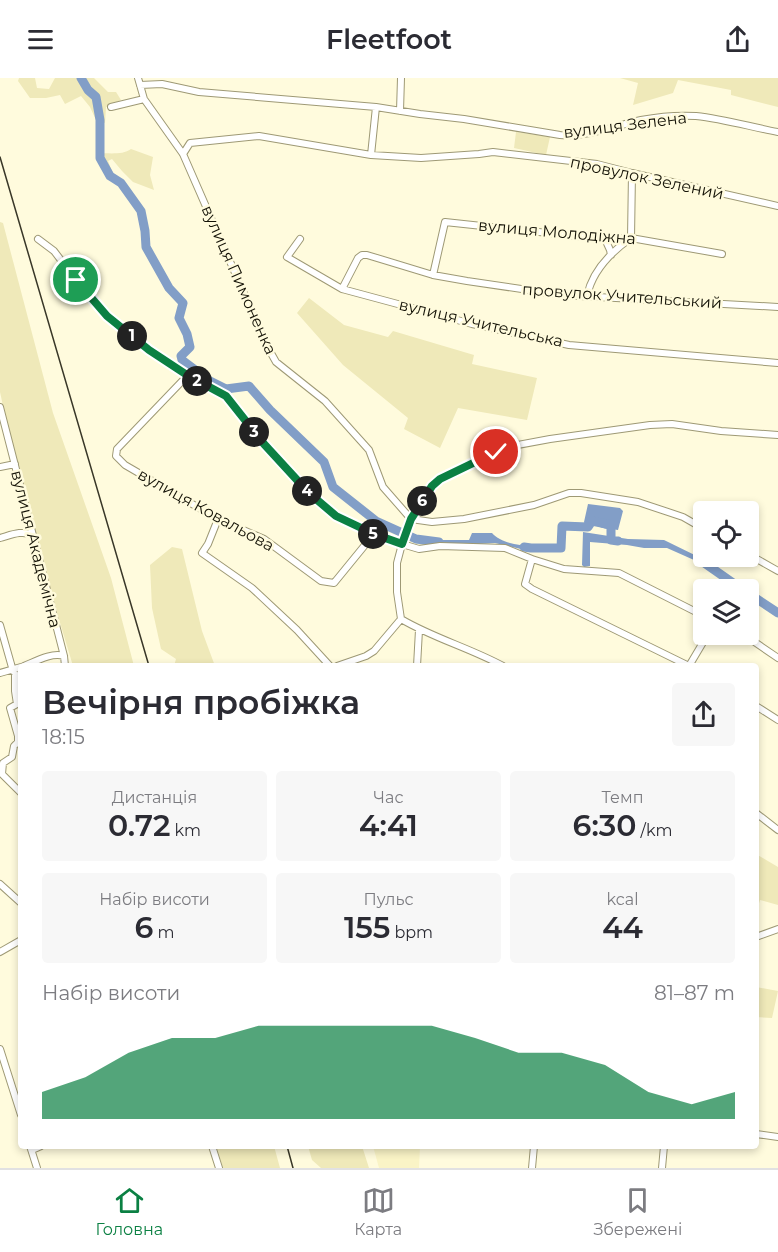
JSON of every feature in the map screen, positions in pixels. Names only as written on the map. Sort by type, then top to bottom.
[{"type":"street","points":[[400,111],[401,78]]},
{"type":"street","name":"вулиця Зелена","points":[[139,82],[162,84],[199,92],[376,107],[572,135],[604,130],[642,120],[694,116],[778,132]]},
{"type":"street","name":"вулиця Пимоненка","points":[[139,82],[144,99],[183,154],[276,362],[325,401],[369,450],[383,488],[411,519]]},
{"type":"street","points":[[111,107],[144,99]]},
{"type":"street","points":[[371,155],[376,107]]},
{"type":"street","name":"провулок Зелений","points":[[183,154],[190,143],[259,136],[371,155],[421,158],[493,152],[597,164],[778,206]]},
{"type":"street","points":[[587,296],[594,276],[611,255],[631,238],[632,173]]},
{"type":"street","name":"вулиця Молодіжна","points":[[433,275],[445,222],[605,239],[631,238],[722,254]]},
{"type":"street","points":[[38,239],[54,251],[107,316],[149,350],[187,375],[226,396],[264,444],[309,493],[336,516],[374,534],[419,549],[440,546],[505,548],[564,569],[619,573],[693,610]]},
{"type":"street","name":"вулиця Учительська","points":[[300,239],[287,257],[342,289],[472,324],[569,345],[778,363]]},
{"type":"street","points":[[605,239],[611,255]]},
{"type":"street","name":"провулок Учительський","points":[[342,289],[358,258],[368,255],[433,275],[562,295],[778,307]]},
{"type":"street","name":"вулиця Ковальова","points":[[187,375],[117,449],[116,456],[125,465],[218,519],[264,539],[321,581],[334,583],[374,534]]},
{"type":"street","name":"вулиця Академічна","points":[[0,407],[65,663]]},
{"type":"street","points":[[346,663],[374,651],[400,619],[397,563],[402,544],[411,519],[432,486],[440,479],[507,447],[650,424],[672,424],[721,431],[778,435]]},
{"type":"street","points":[[0,467],[15,464]]},
{"type":"street","points":[[411,519],[432,522],[464,519],[534,505],[569,493],[581,493],[638,502],[683,517],[693,523]]},
{"type":"street","points":[[218,519],[202,553],[252,588],[297,630],[327,663]]},
{"type":"street","points":[[0,538],[28,530],[30,526]]},
{"type":"street","points":[[23,532],[32,535]]},
{"type":"street","points":[[532,559],[525,584],[532,590],[683,663]]},
{"type":"street","points":[[759,561],[778,572]]},
{"type":"street","points":[[400,619],[419,630],[498,663]]},
{"type":"street","points":[[0,625],[15,673],[17,704],[10,708],[18,736]]},
{"type":"street","points":[[417,663],[419,630]]},
{"type":"street","points":[[53,655],[58,650],[60,642]]},
{"type":"street","points":[[688,663],[701,645]]},
{"type":"street","points":[[759,645],[778,657]]},
{"type":"street","points":[[33,663],[53,655],[64,656]]},
{"type":"street","points":[[0,674],[18,669]]},
{"type":"street","points":[[759,708],[778,720]]},
{"type":"street","points":[[18,742],[14,746],[12,757],[3,763],[2,774],[18,790]]},
{"type":"street","points":[[759,815],[778,830]]},
{"type":"street","points":[[0,884],[18,900]]},
{"type":"street","points":[[759,936],[778,929]]},
{"type":"street","points":[[0,952],[18,942]]},
{"type":"street","points":[[0,1049],[18,1106]]},
{"type":"street","points":[[759,1134],[778,1137]]},
{"type":"street","points":[[31,1149],[37,1168]]},
{"type":"street","points":[[213,1149],[219,1168]]},
{"type":"street","points":[[532,1168],[534,1149]]},
{"type":"street","points":[[662,1168],[664,1149]]},
{"type":"shaded area","points":[[19,78],[35,78],[37,88],[49,89],[55,78],[94,78],[108,92],[116,92],[121,100],[106,107],[105,123],[96,120],[90,107],[81,96],[65,104],[60,95],[30,98],[18,81]]},
{"type":"shaded area","points":[[620,78],[778,78],[778,107],[731,95],[731,90],[678,80],[673,93],[633,105],[638,83]]},
{"type":"shaded area","points":[[516,132],[550,137],[546,155],[514,148]]},
{"type":"shaded area","points":[[131,149],[153,157],[150,175],[154,190],[133,182],[112,159],[108,161],[114,176],[105,174],[96,154],[119,153]]},
{"type":"shaded area","points":[[0,222],[3,223],[53,413],[111,578],[133,663],[72,663],[23,499],[0,392]]},
{"type":"shaded area","points":[[309,298],[344,325],[388,337],[393,331],[474,355],[472,364],[537,378],[527,420],[458,408],[440,448],[404,429],[408,418],[343,365],[297,313]]},
{"type":"shaded area","points":[[172,547],[182,549],[202,631],[214,663],[175,663],[176,659],[161,649],[152,608],[150,565]]},
{"type":"shaded area","points":[[759,856],[778,867],[778,905],[760,900],[759,903]]},
{"type":"shaded area","points":[[759,988],[778,991],[772,1018],[759,1017]]},
{"type":"shaded area","points":[[217,1149],[275,1149],[280,1168],[223,1168]]},
{"type":"shaded area","points":[[309,1149],[363,1149],[369,1168],[321,1168],[312,1160]]},
{"type":"shaded area","points":[[374,1149],[420,1149],[419,1168],[379,1168]]},
{"type":"water","points":[[588,504],[620,508],[623,511],[618,530],[605,529],[593,524],[585,525]]},
{"type":"water","points":[[583,532],[628,539],[664,540],[693,554],[693,560],[667,548],[590,542],[590,566],[582,565]]},
{"type":"water","points":[[472,533],[492,533],[512,544],[536,545],[534,552],[495,543],[422,542],[469,540]]},
{"type":"waterway","points":[[81,78],[88,90],[96,97],[100,120],[100,158],[110,176],[121,183],[141,211],[146,247],[169,288],[183,303],[179,318],[187,334],[190,347],[181,356],[182,360],[210,381],[226,389],[249,386],[270,410],[324,462],[333,487],[376,521],[416,539],[439,542]]},
{"type":"waterway","points":[[524,547],[561,548],[562,526],[588,527],[592,521],[611,525],[611,540],[618,541]]},
{"type":"waterway","points":[[710,567],[727,579]]},
{"type":"waterway","points":[[759,600],[778,613]]},
{"type":"railway","points":[[0,157],[148,663]]},
{"type":"railway","points":[[288,1149],[293,1168]]},
{"type":"route","points":[[76,280],[107,316],[149,350],[171,366],[226,396],[264,444],[309,493],[336,516],[374,534],[402,544],[411,519],[432,486],[440,479],[496,452]]}]
